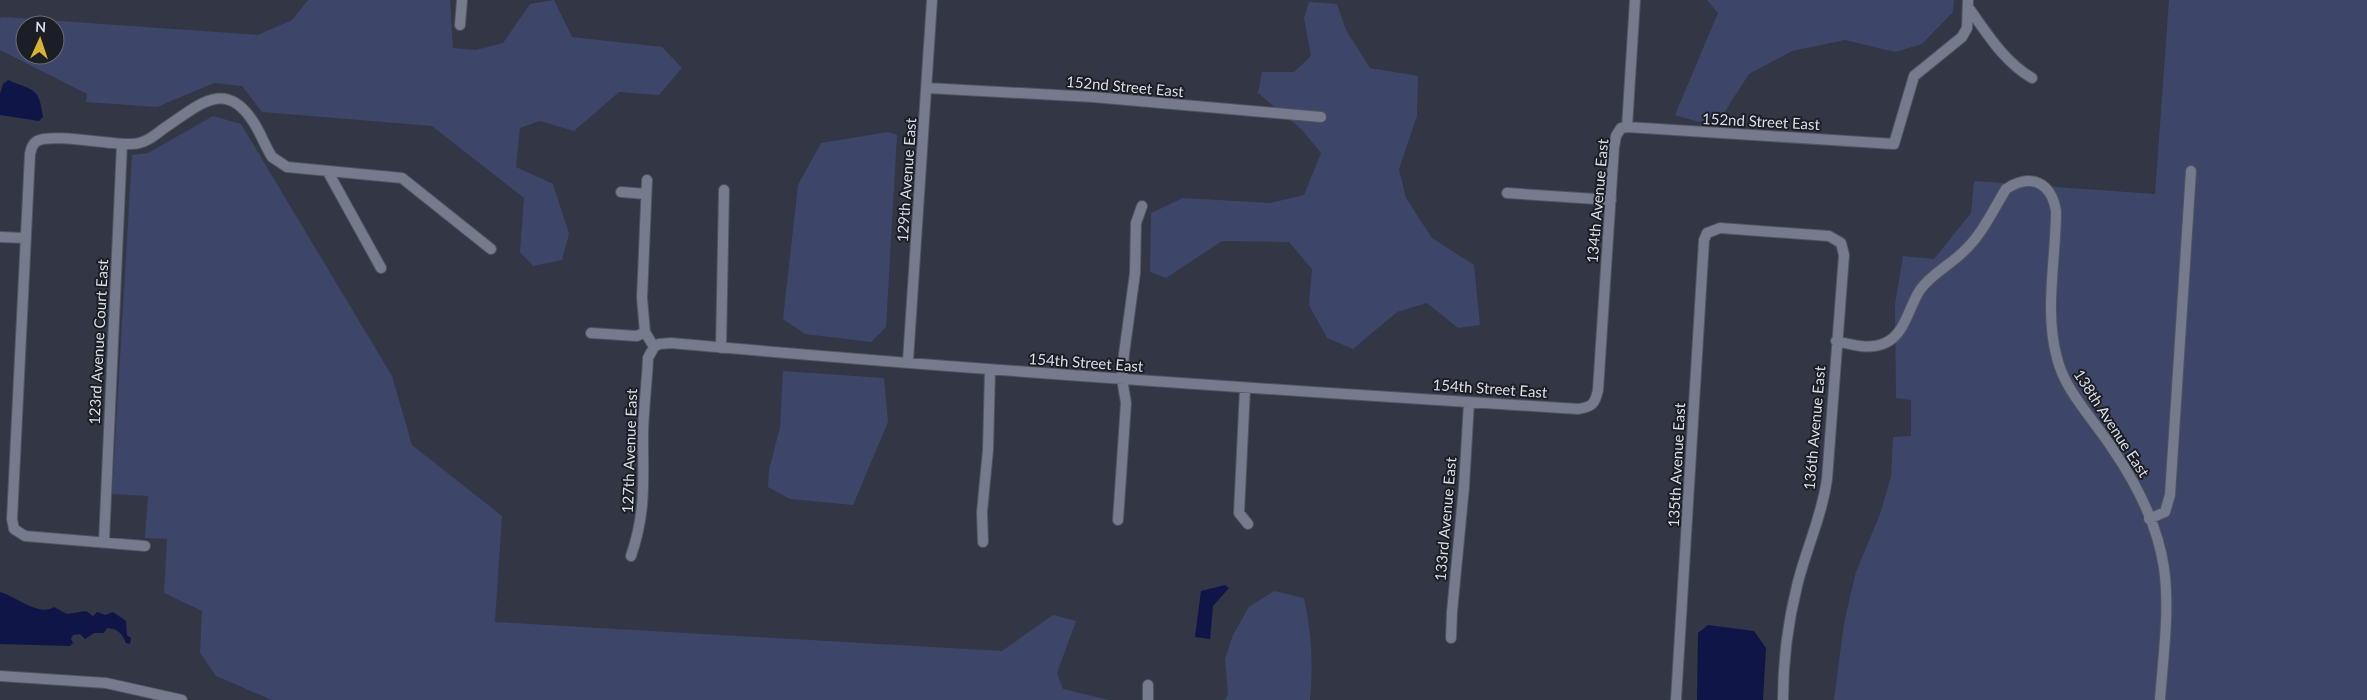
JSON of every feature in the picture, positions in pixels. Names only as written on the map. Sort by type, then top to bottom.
[{"type":"street","points":[[460,25],[462,0]]},
{"type":"street","name":"129th Avenue East","points":[[908,362],[932,0]]},
{"type":"street","name":"134th Avenue East","points":[[1590,408],[1596,398],[1600,375],[1616,136],[1621,128],[1627,126],[1635,0]]},
{"type":"street","points":[[1968,3],[2000,51],[2016,68],[2032,78]]},
{"type":"street","name":"152nd Street East","points":[[1627,126],[1894,144],[1914,76],[1962,37],[1967,28],[1968,3]]},
{"type":"street","name":"152nd Street East","points":[[927,88],[1093,96],[1320,117]]},
{"type":"street","points":[[145,546],[104,541],[26,536],[14,529],[12,510],[25,238],[30,154],[31,148],[37,142],[49,138],[122,144],[140,143],[203,103],[216,98],[232,99],[246,112],[272,157],[278,163],[287,167],[328,172],[402,178],[491,249]]},
{"type":"street","name":"123rd Avenue Court East","points":[[104,541],[122,144]]},
{"type":"street","name":"138th Avenue East","points":[[2149,519],[2165,512],[2170,495],[2191,171]]},
{"type":"street","points":[[328,172],[380,268]]},
{"type":"street","points":[[647,180],[642,298],[645,332],[654,346]]},
{"type":"street","name":"138th Avenue East","points":[[1836,341],[1858,347],[1885,344],[1892,339],[1899,331],[1919,292],[1928,279],[1969,246],[2006,189],[2014,183],[2025,181],[2038,182],[2045,187],[2055,202],[2056,211],[2051,328],[2057,359],[2076,395],[2114,450],[2134,484],[2162,557],[2165,571],[2166,608],[2160,700]]},
{"type":"street","points":[[721,348],[724,190]]},
{"type":"street","points":[[621,192],[646,194]]},
{"type":"street","points":[[1507,193],[1611,200]]},
{"type":"street","points":[[1118,520],[1126,404],[1122,379],[1135,273],[1136,223],[1142,206]]},
{"type":"street","name":"135th Avenue East","points":[[1676,700],[1704,240],[1707,233],[1720,228],[1829,236],[1841,244]]},
{"type":"street","points":[[0,237],[25,238]]},
{"type":"street","name":"136th Avenue East","points":[[1783,700],[1785,658],[1797,586],[1825,494],[1844,255],[1841,244]]},
{"type":"street","points":[[591,333],[637,336],[645,332]]},
{"type":"street","name":"154th Street East","points":[[654,346],[671,343],[908,362],[945,367],[1245,389],[1578,409],[1590,408]]},
{"type":"street","name":"127th Avenue East","points":[[631,556],[642,517],[644,491],[643,438],[648,358],[654,346]]},
{"type":"street","points":[[983,542],[983,496],[988,450],[990,370]]},
{"type":"street","points":[[1245,389],[1239,513],[1248,524]]},
{"type":"street","name":"133rd Avenue East","points":[[1451,638],[1469,402]]},
{"type":"street","points":[[0,676],[106,683],[182,700]]},
{"type":"street","points":[[1148,685],[1148,700]]},
{"type":"shaded area","points":[[308,0],[450,0],[453,48],[476,50],[503,43],[530,4],[554,0],[572,37],[662,47],[682,68],[659,95],[619,92],[574,131],[540,121],[520,128],[516,167],[553,184],[569,234],[562,260],[533,266],[520,252],[524,198],[432,126],[262,112],[242,86],[214,83],[157,107],[86,102],[87,94],[30,65],[65,65],[65,21],[258,35],[292,20]]},
{"type":"shaded area","points":[[1707,0],[1954,0],[1953,12],[1922,44],[1895,52],[1845,40],[1792,51],[1749,74],[1722,116],[1699,122],[1675,115],[1718,13]]},
{"type":"shaded area","points":[[2169,0],[2367,0],[2367,700],[1834,700],[1844,623],[1856,572],[1880,514],[1891,477],[1893,437],[1911,436],[1911,400],[1896,398],[1895,304],[1903,256],[1934,259],[1971,213],[1974,181],[2155,194]]},
{"type":"shaded area","points":[[1309,2],[1337,4],[1346,30],[1370,68],[1418,76],[1417,116],[1399,169],[1406,198],[1432,238],[1474,265],[1480,325],[1458,328],[1427,303],[1397,312],[1353,349],[1327,338],[1309,305],[1312,269],[1289,242],[1222,241],[1166,278],[1150,272],[1151,213],[1183,198],[1270,203],[1304,195],[1321,153],[1302,130],[1258,93],[1262,72],[1294,72],[1311,56],[1304,18]]},
{"type":"shaded area","points":[[0,18],[15,18],[15,58],[0,50]]},
{"type":"shaded area","points":[[8,80],[34,91],[40,100],[43,117],[39,121],[0,115],[0,94],[3,84]]},
{"type":"shaded area","points":[[213,116],[241,124],[392,376],[412,445],[502,516],[495,622],[1002,651],[1053,615],[1076,621],[1057,673],[1063,689],[1109,700],[272,700],[216,676],[200,653],[202,611],[164,593],[167,539],[145,538],[148,496],[112,494],[132,155],[148,153]]},
{"type":"shaded area","points":[[888,132],[897,135],[886,327],[871,342],[805,334],[783,319],[798,185],[821,143]]},
{"type":"shaded area","points":[[783,371],[884,378],[888,422],[853,505],[790,499],[768,487],[769,470],[780,427]]},
{"type":"shaded area","points":[[1225,585],[1229,588],[1213,606],[1210,639],[1195,637],[1201,591]]},
{"type":"shaded area","points":[[1274,591],[1304,598],[1311,649],[1310,700],[1225,700],[1228,694],[1225,659],[1233,635],[1249,607]]},
{"type":"shaded area","points":[[0,592],[34,608],[48,609],[54,607],[67,614],[86,611],[93,616],[97,612],[105,615],[113,612],[126,621],[127,635],[131,638],[130,644],[126,643],[119,632],[107,628],[104,633],[94,633],[85,639],[80,634],[73,635],[71,639],[73,643],[70,646],[0,644]]},
{"type":"shaded area","points":[[1708,625],[1754,631],[1766,648],[1763,700],[1697,700],[1698,633]]}]
